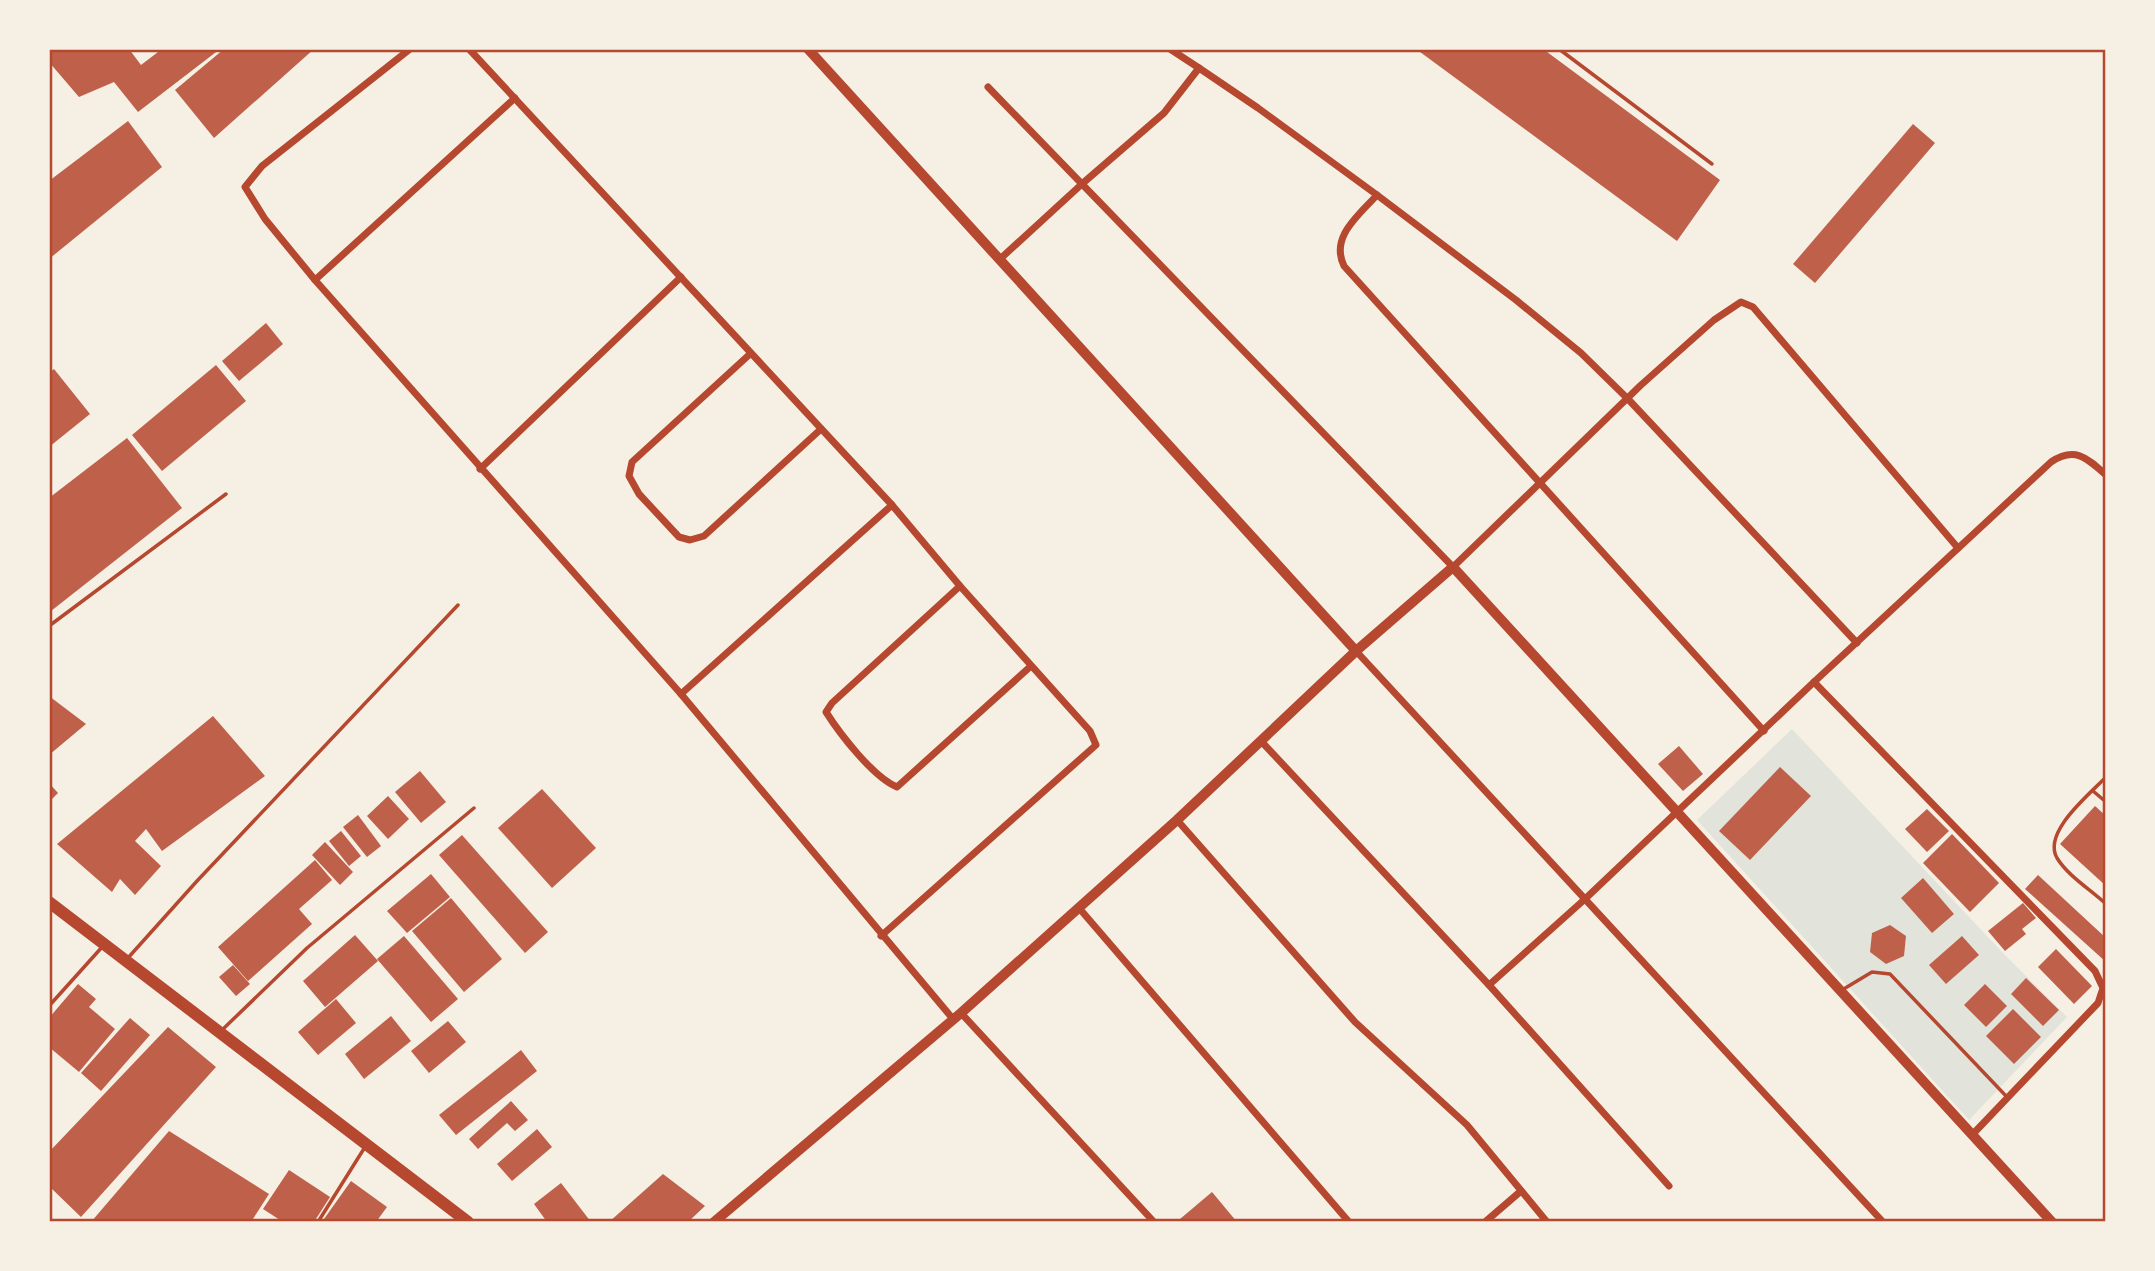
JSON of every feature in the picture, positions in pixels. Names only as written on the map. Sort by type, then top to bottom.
[{"type":"main road","points":[[49,902],[468,1222]]},
{"type":"street","points":[[410,49],[262,166],[245,187],[265,219],[480,468],[681,694],[881,936],[1154,1222]]},
{"type":"street","points":[[469,49],[892,505],[960,586],[1090,731],[1096,745],[881,936]]},
{"type":"street","points":[[808,49],[1356,651],[1883,1222]]},
{"type":"street","points":[[1170,49],[1258,108],[1377,195],[1581,353],[1628,399],[1857,643]]},
{"type":"street","points":[[999,260],[1164,113],[1199,68]]},
{"type":"street","points":[[988,87],[1453,567],[2052,1222]]},
{"type":"street","points":[[315,279],[515,97]]},
{"type":"street","points":[[1377,195],[1344,232],[1339,244],[1344,266],[1764,731]]},
{"type":"street","points":[[480,468],[681,277]]},
{"type":"street","points":[[715,1222],[957,1016],[1177,820],[1356,651],[1453,567],[1539,482],[1726,310],[1741,302],[1753,307],[1958,548]]},
{"type":"street","points":[[750,354],[632,462],[629,476],[639,494],[679,537],[690,540],[704,536],[821,429]]},
{"type":"street","points":[[1489,985],[1586,899],[1814,682],[2059,456],[2076,454],[2106,475]]},
{"type":"street","points":[[681,694],[892,505]]},
{"type":"street","points":[[960,586],[826,712],[870,766],[885,782],[897,787],[1031,666]]},
{"type":"street","points":[[1814,682],[2101,980],[2103,988],[2098,1003],[1972,1135]]},
{"type":"street","points":[[1261,741],[1489,985],[1669,1186]]},
{"type":"street","points":[[1177,820],[1355,1022],[1467,1125],[1548,1222]]},
{"type":"street","points":[[1079,908],[1349,1222]]},
{"type":"street","points":[[1485,1222],[1521,1191]]},
{"type":"lane","points":[[1559,49],[1712,164]]},
{"type":"lane","points":[[49,626],[226,494]]},
{"type":"lane","points":[[126,961],[197,881],[458,605]]},
{"type":"lane","points":[[2106,777],[2064,820],[2056,836],[2056,856],[2065,868],[2106,904]]},
{"type":"lane","points":[[2094,790],[2106,802]]},
{"type":"lane","points":[[220,1033],[307,948],[474,808]]},
{"type":"lane","points":[[49,1006],[104,944]]},
{"type":"lane","points":[[1841,991],[1872,972],[1890,974],[2008,1098]]},
{"type":"lane","points":[[318,1222],[366,1146]]},
{"type":"shaded area","points":[[1792,729],[2067,1017],[1969,1120],[1697,820]]},
{"type":"building","points":[[49,49],[129,49],[141,65],[162,49],[220,49],[138,112],[114,82],[79,97],[49,62]]},
{"type":"building","points":[[224,49],[314,49],[214,138],[175,90]]},
{"type":"building","points":[[1416,49],[1543,49],[1720,180],[1677,241]]},
{"type":"building","points":[[128,121],[162,167],[49,259],[49,181]]},
{"type":"building","points":[[1913,124],[1935,143],[1815,283],[1793,264]]},
{"type":"building","points":[[266,323],[283,344],[239,381],[222,361]]},
{"type":"building","points":[[216,365],[246,401],[162,471],[132,435]]},
{"type":"building","points":[[54,369],[90,414],[49,447],[49,373]]},
{"type":"building","points":[[127,438],[182,508],[51,611],[49,498]]},
{"type":"building","points":[[49,696],[86,724],[49,755]]},
{"type":"building","points":[[213,716],[265,776],[162,851],[146,829],[135,841],[161,866],[135,895],[120,879],[112,892],[57,844]]},
{"type":"building","points":[[1679,746],[1703,774],[1683,791],[1658,764]]},
{"type":"building","points":[[1780,767],[1811,796],[1750,860],[1719,831]]},
{"type":"building","points":[[420,771],[446,802],[421,823],[395,792]]},
{"type":"building","points":[[49,783],[58,793],[49,802]]},
{"type":"building","points":[[542,789],[596,848],[552,888],[498,828]]},
{"type":"building","points":[[388,796],[409,819],[388,839],[367,816]]},
{"type":"building","points":[[2095,806],[2106,816],[2106,886],[2060,844]]},
{"type":"building","points":[[1927,809],[1949,831],[1927,852],[1905,829]]},
{"type":"building","points":[[358,815],[381,846],[367,857],[343,827]]},
{"type":"building","points":[[341,831],[361,856],[349,866],[329,841]]},
{"type":"building","points":[[1952,834],[1999,883],[1970,912],[1923,863]]},
{"type":"building","points":[[462,835],[548,932],[525,953],[439,855]]},
{"type":"building","points":[[325,842],[353,872],[340,885],[312,855]]},
{"type":"building","points":[[315,860],[332,880],[299,909],[312,924],[248,981],[218,947]]},
{"type":"building","points":[[431,874],[450,897],[407,933],[387,911]]},
{"type":"building","points":[[2038,875],[2106,938],[2106,962],[2025,889]]},
{"type":"building","points":[[1923,878],[1954,914],[1932,933],[1901,898]]},
{"type":"building","points":[[451,898],[502,959],[464,992],[412,931]]},
{"type":"building","points":[[2023,903],[2036,918],[2022,929],[2026,934],[2005,951],[1988,931]]},
{"type":"building","points":[[1890,925],[1906,936],[1904,956],[1886,964],[1870,952],[1872,933]]},
{"type":"building","points":[[355,935],[378,961],[325,1007],[303,981]]},
{"type":"building","points":[[404,936],[458,999],[431,1022],[377,959]]},
{"type":"building","points":[[1962,936],[1979,955],[1946,984],[1929,965]]},
{"type":"building","points":[[2056,949],[2092,986],[2074,1004],[2038,967]]},
{"type":"building","points":[[233,965],[250,984],[236,996],[219,977]]},
{"type":"building","points":[[2026,978],[2059,1010],[2043,1026],[2011,994]]},
{"type":"building","points":[[78,984],[96,999],[89,1007],[115,1029],[79,1072],[49,1047],[49,1018]]},
{"type":"building","points":[[1985,984],[2007,1006],[1986,1027],[1964,1005]]},
{"type":"building","points":[[336,999],[356,1023],[318,1055],[298,1032]]},
{"type":"building","points":[[2013,1009],[2041,1037],[2014,1064],[1986,1036]]},
{"type":"building","points":[[391,1016],[411,1041],[364,1079],[345,1054]]},
{"type":"building","points":[[130,1018],[150,1035],[101,1091],[81,1073]]},
{"type":"building","points":[[448,1021],[466,1042],[429,1073],[411,1051]]},
{"type":"building","points":[[168,1027],[216,1067],[81,1217],[51,1188],[49,1190],[49,1152]]},
{"type":"building","points":[[521,1050],[537,1071],[456,1135],[439,1115]]},
{"type":"building","points":[[511,1101],[528,1120],[515,1131],[507,1123],[478,1149],[469,1139]]},
{"type":"building","points":[[537,1129],[552,1147],[512,1181],[497,1164]]},
{"type":"building","points":[[169,1131],[269,1194],[251,1222],[91,1222]]},
{"type":"building","points":[[289,1170],[330,1197],[314,1222],[283,1222],[263,1209]]},
{"type":"building","points":[[663,1174],[705,1206],[688,1222],[609,1222]]},
{"type":"building","points":[[351,1181],[387,1207],[376,1222],[328,1222],[324,1219]]},
{"type":"building","points":[[561,1183],[591,1222],[547,1222],[534,1204]]},
{"type":"building","points":[[1212,1192],[1237,1222],[1183,1222],[1180,1219]]}]
